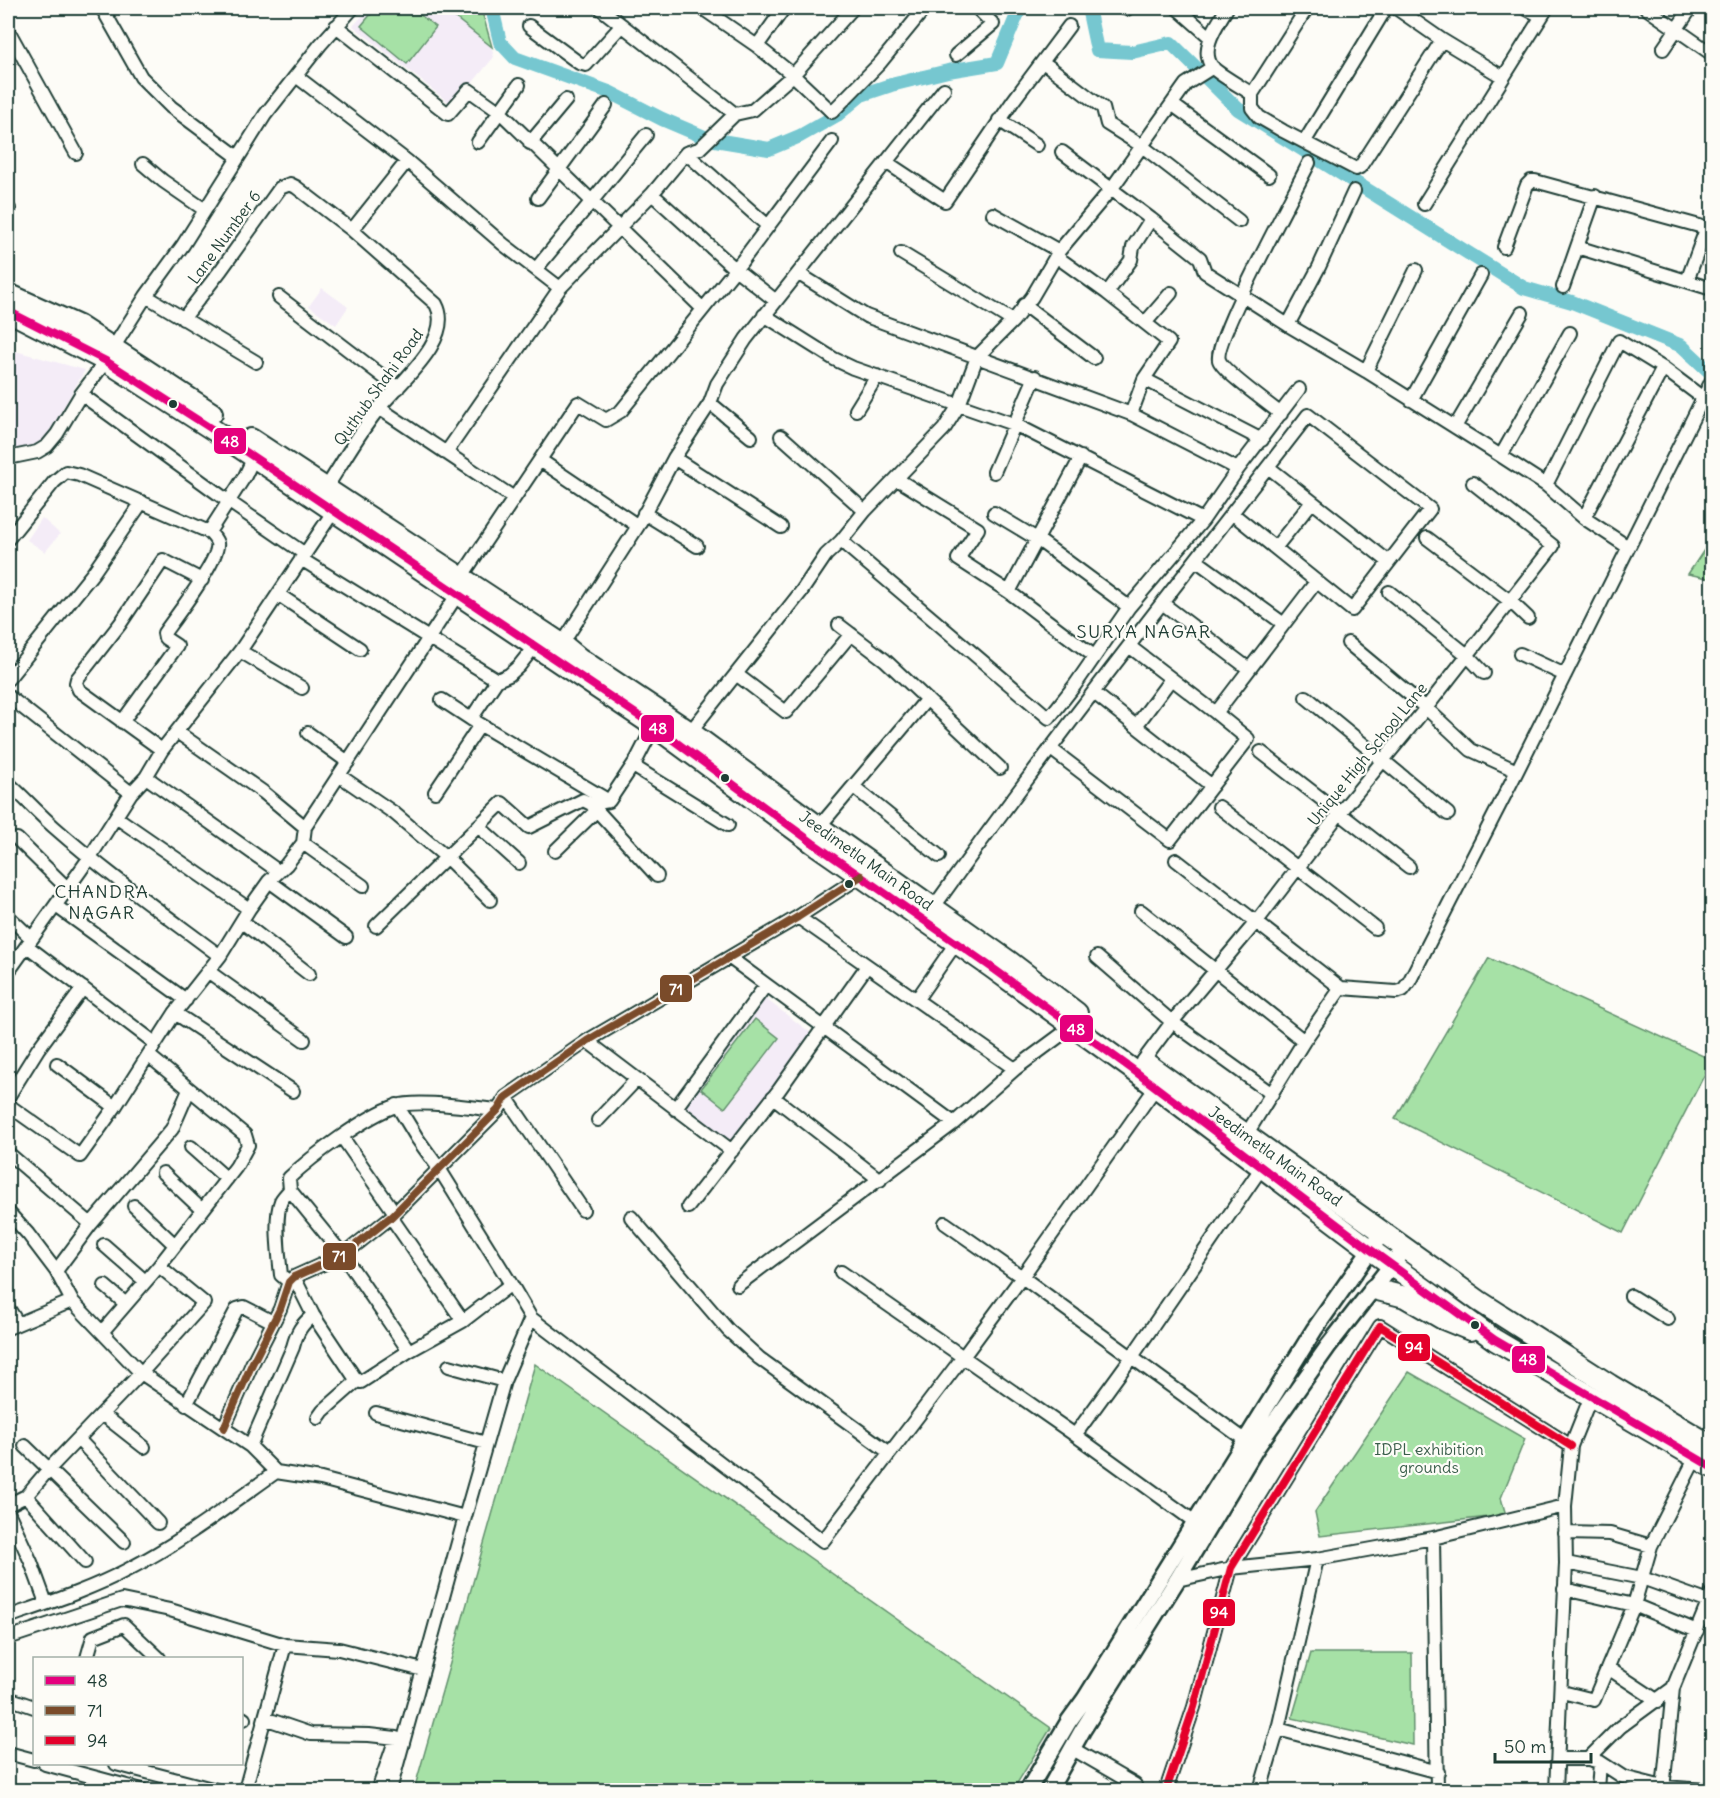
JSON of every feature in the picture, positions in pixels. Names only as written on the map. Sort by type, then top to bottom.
[{"type":"main road","name":"Jeedimetla Main Road","points":[[8,294],[80,326],[109,355],[333,512],[459,587],[562,644],[579,658],[690,732],[933,908],[1073,1026],[1371,1250],[1495,1340],[1704,1462]]},
{"type":"main road","name":"Jeedimetla Main Road","points":[[8,310],[109,355],[326,488],[459,587],[534,647],[654,726],[684,750],[956,943],[991,958],[1143,1061],[1479,1301],[1610,1385],[1713,1446]]},
{"type":"main road","points":[[1374,1289],[1405,1297],[1443,1319],[1495,1340]]},
{"type":"street","points":[[102,8],[141,77],[171,107],[238,157]]},
{"type":"street","points":[[8,458],[37,452],[47,446],[57,434],[146,296],[178,252],[265,115],[353,8]]},
{"type":"street","points":[[600,8],[735,114]]},
{"type":"street","points":[[757,46],[784,8]]},
{"type":"street","points":[[446,453],[560,288],[652,194],[686,153],[699,149],[735,114],[753,110],[793,75],[853,8]]},
{"type":"street","points":[[710,10],[793,75],[832,112],[880,63],[925,8]]},
{"type":"street","points":[[956,55],[993,24],[977,8]]},
{"type":"street","points":[[1177,8],[1210,38]]},
{"type":"street","points":[[1227,8],[1210,38],[1207,50],[1213,67],[1252,94]]},
{"type":"street","points":[[1307,8],[1252,94],[1252,108],[1259,117],[1353,168],[1360,167],[1442,40]]},
{"type":"street","points":[[1305,141],[1386,8]]},
{"type":"street","points":[[1396,8],[1442,40],[1503,77]]},
{"type":"street","points":[[1424,204],[1544,12],[1525,8]]},
{"type":"street","points":[[1646,8],[1713,54]]},
{"type":"street","points":[[1663,50],[1690,8]]},
{"type":"street","points":[[529,26],[579,63],[586,65],[622,25]]},
{"type":"street","points":[[336,26],[448,114],[469,90],[500,112],[703,309]]},
{"type":"street","points":[[886,162],[945,201],[999,120],[1069,26]]},
{"type":"street","points":[[8,30],[76,153]]},
{"type":"street","points":[[1043,62],[1103,108],[1107,124],[1142,146],[1239,221]]},
{"type":"street","points":[[690,732],[801,592],[826,555],[944,429],[959,405],[977,357],[1013,321],[1032,297],[1058,254],[1112,188],[1186,84],[1213,67]]},
{"type":"street","points":[[296,75],[407,161],[503,244],[560,288]]},
{"type":"street","points":[[478,142],[519,85]]},
{"type":"street","points":[[562,644],[638,525],[674,458],[710,403],[726,369],[764,315],[945,89]]},
{"type":"street","points":[[530,143],[566,100]]},
{"type":"street","points":[[538,198],[560,171],[606,105]]},
{"type":"street","points":[[1173,105],[1269,175]]},
{"type":"street","points":[[999,120],[1037,145]]},
{"type":"street","points":[[536,269],[646,135]]},
{"type":"street","points":[[8,1105],[80,1156],[115,1107],[175,1013],[220,956],[249,909],[269,881],[286,865],[303,843],[305,827],[429,639],[514,498],[578,403],[606,420],[621,411],[734,268],[742,261],[832,141]]},
{"type":"street","points":[[1062,152],[1112,188],[1200,258],[1205,272],[1288,326],[1366,371],[1546,485],[1584,518],[1628,547]]},
{"type":"street","points":[[686,153],[768,226]]},
{"type":"street","points":[[352,230],[407,161]]},
{"type":"street","points":[[1281,414],[1222,367],[1219,359],[1220,345],[1241,296],[1309,163]]},
{"type":"street","points":[[143,164],[205,210]]},
{"type":"street","points":[[1504,247],[1527,185],[1531,181],[1595,196],[1705,228],[1687,281]]},
{"type":"street","name":"Lane Number 6","points":[[183,319],[280,188],[290,184],[296,187]]},
{"type":"street","name":"Quthub Shahi Road","points":[[296,187],[352,230],[436,304],[441,313],[439,330],[424,358],[379,408],[326,488]]},
{"type":"street","points":[[1288,326],[1319,267],[1354,191]]},
{"type":"street","points":[[652,194],[734,268],[776,300]]},
{"type":"street","points":[[1563,287],[1595,196]]},
{"type":"street","points":[[993,214],[1058,254],[1169,342],[1144,379],[1131,414]]},
{"type":"street","points":[[1107,293],[1131,260],[1132,247],[1152,219]]},
{"type":"street","points":[[1577,247],[1713,289]]},
{"type":"street","points":[[901,253],[1013,321]]},
{"type":"street","points":[[1366,371],[1416,270]]},
{"type":"street","points":[[799,274],[866,315],[1131,414],[1238,469]]},
{"type":"street","points":[[1412,400],[1481,275]]},
{"type":"street","points":[[1145,322],[1171,293]]},
{"type":"street","points":[[146,296],[256,362]]},
{"type":"street","points":[[279,297],[398,388]]},
{"type":"street","points":[[1024,305],[1094,358]]},
{"type":"street","points":[[1455,427],[1522,313]]},
{"type":"street","points":[[764,315],[834,359],[853,368],[1016,424],[1203,520]]},
{"type":"street","points":[[1501,456],[1570,333]]},
{"type":"street","points":[[1546,485],[1619,341],[1663,368],[1703,398]]},
{"type":"street","points":[[1584,518],[1663,368]]},
{"type":"street","points":[[856,410],[877,376]]},
{"type":"street","points":[[994,472],[1035,377]]},
{"type":"street","points":[[1144,379],[1262,440]]},
{"type":"street","points":[[1176,860],[1341,988],[1384,992],[1403,990],[1517,771],[1713,380]]},
{"type":"street","points":[[841,541],[1049,718],[1129,607],[1203,520],[1238,469],[1299,389]]},
{"type":"street","points":[[81,394],[303,556],[429,639],[497,680]]},
{"type":"street","points":[[710,403],[751,436]]},
{"type":"street","points":[[379,408],[514,498]]},
{"type":"street","points":[[933,908],[1129,646],[1308,415],[1430,509],[1352,609],[1233,514]]},
{"type":"street","points":[[781,436],[865,511]]},
{"type":"street","points":[[209,532],[254,457]]},
{"type":"street","points":[[1009,592],[1081,457]]},
{"type":"street","points":[[674,458],[781,527]]},
{"type":"street","points":[[540,460],[638,525]]},
{"type":"street","points":[[1268,467],[1389,562]]},
{"type":"street","points":[[8,539],[54,482],[66,472],[71,472],[209,532],[217,543],[217,549],[202,580],[164,633],[165,638],[177,646],[122,722]]},
{"type":"street","points":[[897,479],[978,529],[958,559],[1009,592],[1094,656]]},
{"type":"street","name":"Unique High School Lane","points":[[1143,1061],[1172,1022],[1257,921],[1297,867],[1426,708],[1552,546],[1473,483]]},
{"type":"street","points":[[8,679],[93,573],[142,502]]},
{"type":"street","points":[[1275,548],[1312,502]]},
{"type":"street","points":[[8,972],[68,889],[132,793],[146,777],[162,750],[240,651],[333,512]]},
{"type":"street","points":[[644,513],[697,546]]},
{"type":"street","points":[[994,513],[1037,539],[1129,607]]},
{"type":"street","points":[[1427,538],[1510,601],[1528,618]]},
{"type":"street","points":[[162,750],[79,690],[76,683],[120,624],[163,560],[202,580]]},
{"type":"street","points":[[1197,561],[1284,624]]},
{"type":"street","points":[[1215,713],[1316,582]]},
{"type":"street","points":[[1389,592],[1466,654],[1484,673]]},
{"type":"street","points":[[279,595],[360,649]]},
{"type":"street","points":[[1162,603],[1249,669]]},
{"type":"street","points":[[839,625],[885,660],[1000,768]]},
{"type":"street","points":[[736,674],[786,712],[851,634]]},
{"type":"street","points":[[1348,643],[1426,708],[1471,750],[1517,771]]},
{"type":"street","points":[[1051,749],[1170,840],[1248,739],[1129,646]]},
{"type":"street","points":[[435,792],[497,680],[509,675],[534,647]]},
{"type":"street","points":[[240,651],[302,688]]},
{"type":"street","points":[[1520,654],[1565,675]]},
{"type":"street","points":[[1136,726],[1171,680]]},
{"type":"street","points":[[1094,693],[1212,786]]},
{"type":"street","points":[[8,696],[132,793]]},
{"type":"street","points":[[1306,698],[1448,814]]},
{"type":"street","points":[[819,827],[927,699]]},
{"type":"street","points":[[442,700],[609,801]]},
{"type":"street","points":[[555,851],[594,807],[609,801],[633,766],[654,726]]},
{"type":"street","points":[[177,732],[263,792],[305,827]]},
{"type":"street","points":[[308,733],[348,762]]},
{"type":"street","points":[[1261,752],[1409,867]]},
{"type":"street","points":[[633,766],[728,825]]},
{"type":"street","points":[[340,776],[394,813],[446,857],[490,900]]},
{"type":"street","points":[[146,777],[278,871]]},
{"type":"street","points":[[8,783],[28,800],[52,826],[220,956]]},
{"type":"street","points":[[854,787],[939,856]]},
{"type":"street","points":[[376,926],[502,803],[529,827],[583,800],[594,807],[657,876]]},
{"type":"street","points":[[1219,807],[1375,928]]},
{"type":"street","points":[[116,817],[249,909]]},
{"type":"street","points":[[478,826],[519,863]]},
{"type":"street","points":[[17,839],[68,889]]},
{"type":"street","points":[[303,843],[363,886]]},
{"type":"street","points":[[224,1428],[292,1280],[343,1255],[393,1215],[498,1110],[506,1097],[587,1041],[730,958],[861,876]]},
{"type":"street","points":[[269,881],[345,937]]},
{"type":"street","points":[[56,906],[186,1000]]},
{"type":"street","points":[[1141,911],[1304,1041]]},
{"type":"street","points":[[8,916],[29,942],[83,988],[155,1043]]},
{"type":"street","points":[[798,917],[1015,1069]]},
{"type":"street","points":[[242,922],[309,974]]},
{"type":"street","points":[[917,999],[956,943]]},
{"type":"street","points":[[1097,957],[1172,1022],[1272,1094]]},
{"type":"street","points":[[730,958],[954,1123]]},
{"type":"street","points":[[688,1207],[773,1097],[867,966]]},
{"type":"street","points":[[209,972],[304,1040]]},
{"type":"street","points":[[675,1109],[766,985]]},
{"type":"street","points":[[8,1097],[38,1049],[83,988]]},
{"type":"street","points":[[1246,1135],[1304,1041],[1341,988]]},
{"type":"street","points":[[175,1013],[293,1091]]},
{"type":"street","points":[[738,1285],[954,1123],[1015,1069],[1073,1026]]},
{"type":"street","points":[[587,1041],[732,1151]]},
{"type":"street","points":[[102,1332],[159,1266],[227,1179],[246,1151],[248,1140],[245,1135],[148,1055]]},
{"type":"street","points":[[57,1064],[115,1107]]},
{"type":"street","points":[[598,1120],[637,1079]]},
{"type":"street","points":[[397,1106],[440,1170],[531,1318],[823,1540],[1022,1277],[1156,1087]]},
{"type":"street","points":[[56,1271],[92,1224],[172,1130],[189,1089]]},
{"type":"street","points":[[506,1097],[583,1210]]},
{"type":"street","points":[[773,1097],[880,1180]]},
{"type":"street","points":[[409,1351],[343,1255],[290,1190],[289,1178],[366,1121],[397,1106],[447,1105],[498,1110]]},
{"type":"street","points":[[342,1137],[463,1321]]},
{"type":"street","points":[[191,1147],[227,1179]]},
{"type":"street","points":[[8,1154],[92,1224]]},
{"type":"street","points":[[1075,1435],[1131,1358],[1262,1167]]},
{"type":"street","points":[[163,1173],[202,1210]]},
{"type":"street","points":[[290,1190],[282,1199],[279,1209],[278,1242],[281,1275],[292,1280],[357,1381]]},
{"type":"street","points":[[134,1206],[175,1245]]},
{"type":"street","points":[[8,1212],[56,1271],[72,1300],[141,1373],[250,1446],[276,1472],[321,1479],[465,1517]]},
{"type":"street","points":[[631,1217],[687,1284],[759,1358],[890,1453]]},
{"type":"street","points":[[945,1223],[1245,1440]]},
{"type":"street","points":[[1028,1791],[1069,1721],[1085,1699],[1314,1330],[1382,1233]]},
{"type":"street","points":[[104,1245],[145,1281]]},
{"type":"street","points":[[1049,1791],[1082,1731],[1177,1580],[1256,1448],[1329,1345],[1404,1249]]},
{"type":"street","points":[[8,1505],[26,1496],[204,1303],[159,1266]]},
{"type":"street","points":[[841,1272],[1075,1435],[1195,1522]]},
{"type":"street","points":[[318,1418],[357,1381],[361,1382],[409,1351],[463,1321],[511,1284]]},
{"type":"street","points":[[105,1286],[126,1304]]},
{"type":"street","points":[[1631,1296],[1668,1319]]},
{"type":"street","points":[[8,1308],[12,1325],[72,1300]]},
{"type":"street","points":[[186,1405],[237,1310],[244,1307],[273,1322]]},
{"type":"street","points":[[250,1446],[293,1347],[296,1334],[313,1315]]},
{"type":"street","points":[[390,1791],[504,1381],[531,1318]]},
{"type":"street","points":[[1166,1791],[1194,1707],[1231,1568],[1380,1326],[1571,1446]]},
{"type":"street","points":[[449,1366],[504,1381]]},
{"type":"street","points":[[1556,1791],[1562,1692],[1566,1563],[1565,1506],[1571,1446],[1591,1396]]},
{"type":"street","points":[[376,1413],[486,1443]]},
{"type":"street","points":[[102,1414],[144,1447]]},
{"type":"street","points":[[78,1439],[158,1523]]},
{"type":"street","points":[[25,1446],[124,1542]]},
{"type":"street","points":[[1562,1692],[1594,1700],[1634,1605],[1651,1546],[1704,1462]]},
{"type":"street","points":[[8,1617],[46,1604],[126,1570],[181,1538],[276,1472]]},
{"type":"street","points":[[26,1496],[85,1562]]},
{"type":"street","points":[[1177,1580],[1231,1568],[1317,1559],[1432,1538],[1565,1506]]},
{"type":"street","points":[[8,1512],[31,1562],[46,1604]]},
{"type":"street","points":[[1565,1533],[1610,1534],[1651,1546]]},
{"type":"street","points":[[1432,1538],[1437,1791]]},
{"type":"street","points":[[1260,1791],[1278,1729],[1317,1559]]},
{"type":"street","points":[[1566,1563],[1642,1578],[1711,1598],[1673,1688],[1663,1789]]},
{"type":"street","points":[[1564,1589],[1634,1605],[1697,1631]]},
{"type":"street","points":[[8,1638],[122,1600],[170,1610],[285,1645],[339,1649],[423,1670]]},
{"type":"street","points":[[88,1657],[93,1637],[124,1625],[157,1657]]},
{"type":"street","points":[[245,1791],[285,1645]]},
{"type":"street","points":[[1608,1668],[1658,1701]]},
{"type":"street","points":[[1598,1791],[1594,1760],[1620,1726],[1658,1701],[1673,1688]]},
{"type":"street","points":[[8,1698],[33,1707]]},
{"type":"street","points":[[264,1721],[273,1721],[311,1734],[369,1734],[396,1738],[378,1791]]},
{"type":"street","points":[[1278,1729],[1438,1772]]},
{"type":"street","points":[[1073,1749],[1135,1785],[1132,1791]]},
{"type":"street","points":[[8,1753],[33,1760]]},
{"type":"street","points":[[1558,1760],[1594,1760],[1623,1777],[1663,1789],[1706,1791]]},
{"type":"street","points":[[53,1765],[142,1791]]},
{"type":"street","points":[[120,1765],[216,1791]]},
{"type":"street","points":[[1622,1791],[1623,1777]]},
{"type":"shaded area","points":[[370,8],[481,8],[494,57],[453,106],[353,26]]},
{"type":"shaded area","points":[[322,288],[348,307],[336,325],[309,306]]},
{"type":"shaded area","points":[[8,349],[85,370],[42,444],[8,452]]},
{"type":"shaded area","points":[[42,518],[60,534],[45,552],[27,540]]},
{"type":"shaded area","points":[[763,997],[815,1036],[735,1144],[683,1105]]},
{"type":"green space","points":[[376,8],[411,8],[436,27],[407,64],[361,26]]},
{"type":"green space","points":[[443,8],[481,8],[492,47]]},
{"type":"green space","points":[[1712,538],[1712,579],[1688,574]]},
{"type":"green space","points":[[1489,958],[1712,1060],[1623,1233],[1395,1119]]},
{"type":"green space","points":[[755,1019],[779,1038],[725,1108],[701,1089]]},
{"type":"green space","points":[[535,1364],[1051,1728],[1013,1790],[414,1790]]},
{"type":"green space","name":"IDPL exhibition grounds","points":[[1409,1372],[1525,1439],[1501,1498],[1506,1515],[1320,1536],[1315,1512]]},
{"type":"green space","points":[[1311,1653],[1412,1653],[1413,1745],[1292,1718]]},
{"type":"waterway","points":[[492,8],[500,42],[515,58],[609,92],[662,119],[709,139],[769,149],[800,136],[837,115],[861,95],[948,71],[997,63],[1020,8]]},
{"type":"waterway","points":[[1088,8],[1097,50],[1132,52],[1171,43],[1238,109],[1524,288],[1572,302],[1682,346],[1712,374]]},
{"type":"transit line","name":"48","points":[[8,311],[106,361],[215,431],[654,726],[813,843],[1132,1069],[1371,1250],[1495,1340],[1712,1467]]},
{"type":"transit line","name":"71","points":[[224,1428],[252,1364],[280,1309],[289,1282],[294,1277],[343,1255],[391,1217],[498,1110],[506,1097],[587,1041],[798,917],[861,876]]},
{"type":"transit line","name":"94","points":[[1166,1790],[1194,1707],[1231,1568],[1380,1326],[1571,1446]]},
{"type":"district","name":"SURYA NAGAR","points":[[1144,632]]},
{"type":"district","name":"CHANDRA NAGAR","points":[[102,902]]}]
